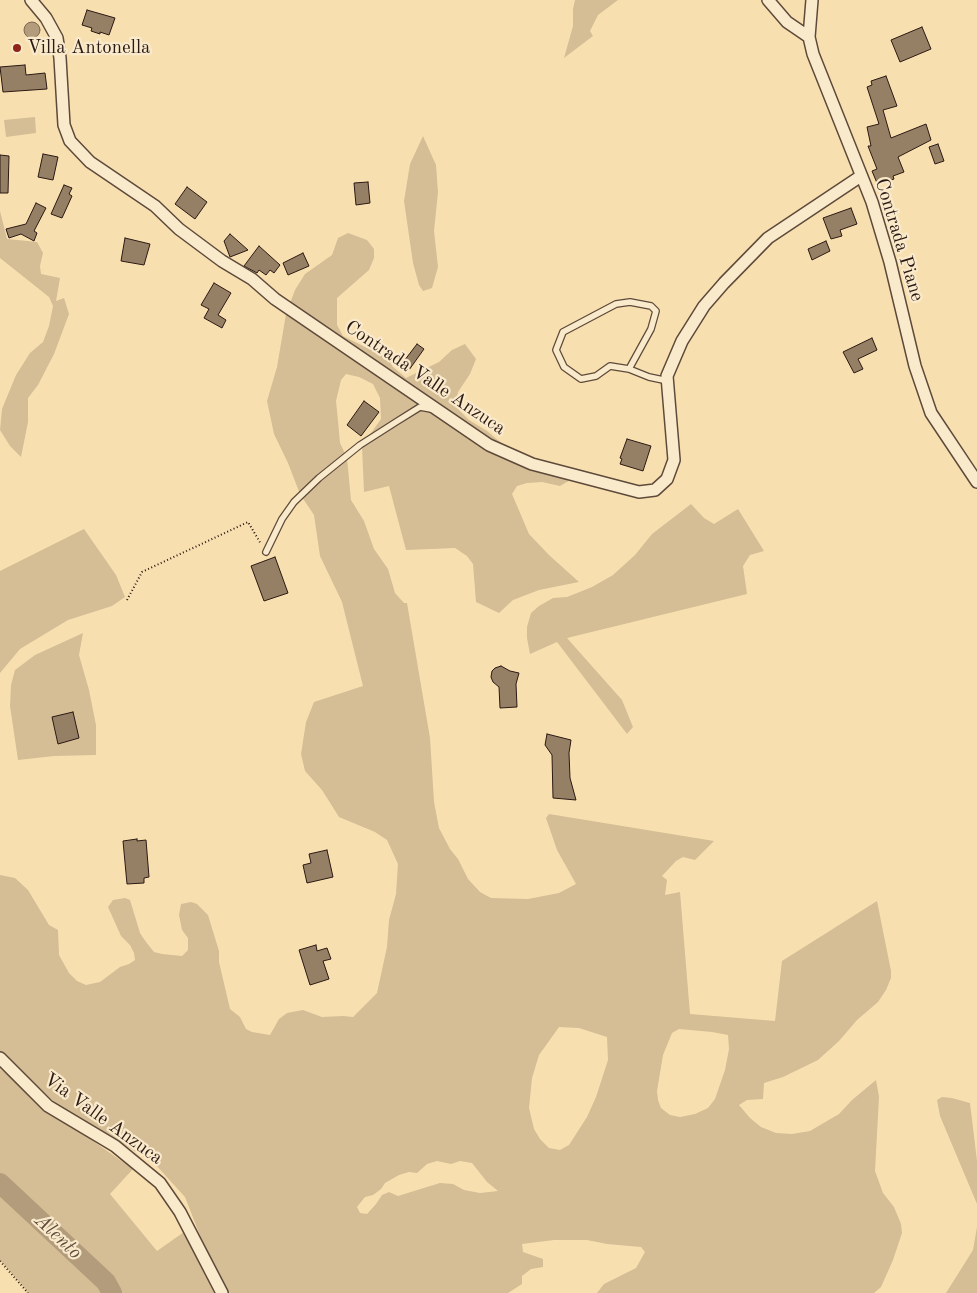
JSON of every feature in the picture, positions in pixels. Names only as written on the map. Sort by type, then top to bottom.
[{"type":"street","name":"Contrada Valle Anzuca","points":[[31,0],[46,18],[57,38],[64,125],[70,141],[90,162],[155,206],[179,229],[222,261],[252,279],[275,299],[489,445],[532,464],[639,492],[655,490],[667,479],[674,460],[667,376],[692,323],[724,283],[768,238],[861,176]]},
{"type":"street","points":[[768,0],[787,22],[809,36]]},
{"type":"street","name":"Contrada Piane","points":[[812,0],[809,36],[818,68],[873,204],[890,262],[915,366],[931,413],[977,482]]},
{"type":"street","name":"Via Valle Anzuca","points":[[0,1058],[48,1106],[115,1146],[160,1183],[180,1212],[222,1293]]},
{"type":"lane","points":[[629,369],[652,329],[656,311],[651,306],[630,302],[616,304],[563,332],[556,350],[564,367],[581,379],[596,376],[610,366],[629,369],[649,377],[668,381]]},
{"type":"lane","points":[[266,552],[282,519],[294,502],[319,478],[360,445],[420,407],[440,411]]},
{"type":"path","points":[[127,600],[142,572],[248,522],[266,552]]},
{"type":"path","points":[[0,1261],[28,1293]]},
{"type":"shaded area","points":[[575,0],[618,0],[598,15],[590,31],[593,36],[564,58],[573,26]]},
{"type":"shaded area","points":[[29,22],[35,22],[40,27],[38,36],[29,38],[24,33],[24,27]]},
{"type":"shaded area","points":[[35,117],[36,133],[6,137],[4,120]]},
{"type":"shaded area","points":[[423,136],[436,165],[438,192],[434,231],[438,267],[432,288],[423,291],[419,285],[413,263],[404,201],[410,164]]},
{"type":"shaded area","points":[[0,211],[7,239],[37,242],[43,253],[40,266],[41,274],[60,278],[56,301],[64,298],[69,314],[54,354],[38,385],[28,398],[28,422],[21,457],[10,446],[0,430],[2,409],[16,375],[30,353],[43,342],[53,306],[49,297],[0,258]]},
{"type":"shaded area","points":[[348,233],[367,240],[374,249],[374,258],[369,270],[337,298],[337,325],[343,336],[387,358],[393,367],[406,378],[439,362],[452,350],[465,344],[476,359],[470,374],[458,392],[455,406],[469,420],[487,431],[505,446],[572,479],[560,486],[542,482],[527,483],[517,486],[512,494],[529,534],[579,582],[539,590],[513,600],[499,613],[476,602],[473,564],[467,556],[455,548],[406,550],[389,486],[364,492],[362,446],[381,419],[380,398],[373,384],[359,377],[346,374],[341,380],[336,401],[340,443],[347,458],[351,500],[364,521],[374,549],[388,569],[395,593],[404,603],[407,603],[430,738],[434,802],[439,828],[468,879],[480,892],[491,898],[528,899],[559,893],[576,884],[557,850],[546,818],[549,814],[714,841],[695,860],[683,857],[676,861],[662,876],[667,880],[665,895],[680,892],[690,1014],[775,1021],[782,961],[877,901],[891,971],[891,978],[886,990],[878,1002],[857,1020],[839,1041],[818,1060],[783,1077],[764,1083],[763,1099],[747,1100],[739,1105],[761,1127],[776,1133],[792,1134],[810,1131],[839,1114],[852,1100],[876,1080],[879,1097],[875,1171],[883,1193],[894,1207],[901,1224],[902,1233],[881,1287],[874,1293],[597,1293],[604,1284],[636,1268],[645,1252],[641,1247],[587,1240],[554,1240],[522,1244],[523,1252],[543,1259],[543,1267],[531,1269],[522,1276],[522,1284],[508,1293],[226,1293],[206,1251],[185,1197],[155,1164],[60,1107],[0,1051],[0,875],[15,878],[28,890],[49,925],[58,930],[59,955],[69,973],[77,981],[86,985],[100,982],[120,967],[135,960],[130,945],[121,936],[108,907],[113,900],[125,898],[130,900],[140,933],[154,952],[162,954],[182,956],[188,950],[188,938],[182,930],[179,915],[181,904],[191,902],[197,904],[208,915],[219,951],[219,962],[230,1009],[240,1017],[246,1029],[252,1032],[270,1035],[279,1019],[287,1013],[303,1010],[322,1017],[353,1017],[377,993],[387,947],[389,920],[396,894],[398,864],[387,840],[375,832],[339,817],[322,790],[305,771],[301,754],[306,722],[314,702],[363,686],[342,602],[320,556],[314,515],[300,494],[274,434],[267,401],[277,367],[286,314],[295,290],[305,274],[332,255],[338,238]],"holes":[[[559,1027],[579,1028],[607,1037],[608,1060],[596,1097],[587,1117],[569,1145],[560,1150],[549,1148],[540,1139],[534,1129],[529,1108],[532,1078],[539,1055]],[[679,1029],[728,1035],[729,1049],[725,1070],[715,1099],[708,1108],[695,1114],[680,1117],[670,1115],[661,1108],[657,1091],[663,1055],[672,1033]],[[437,1161],[451,1164],[460,1161],[472,1163],[487,1182],[498,1191],[480,1193],[464,1190],[453,1184],[440,1183],[398,1196],[389,1192],[382,1195],[367,1214],[360,1213],[357,1207],[365,1197],[373,1195],[385,1183],[399,1175],[409,1172],[417,1173],[427,1164]]]},
{"type":"shaded area","points":[[691,504],[704,518],[714,524],[738,509],[764,551],[750,555],[743,566],[747,594],[567,638],[622,700],[633,727],[627,734],[557,642],[530,654],[527,627],[531,613],[539,606],[553,598],[567,597],[592,587],[613,575],[635,555],[652,534]]},
{"type":"shaded area","points":[[84,529],[116,575],[125,597],[112,606],[68,620],[20,649],[0,673],[0,571]]},
{"type":"shaded area","points":[[83,633],[79,655],[96,725],[96,755],[54,756],[18,760],[10,706],[11,685],[15,670],[35,655]]},
{"type":"shaded area","points":[[0,1069],[90,1139],[133,1169],[110,1194],[157,1251],[184,1232],[214,1293],[112,1293],[107,1282],[0,1182]]},
{"type":"shaded area","points":[[942,1097],[970,1103],[977,1161],[977,1204],[940,1116],[937,1100]]},
{"type":"shaded area","points":[[0,1183],[106,1282],[111,1293],[26,1293],[27,1291],[0,1260]]},
{"type":"shaded area","points":[[977,1227],[977,1293],[946,1293],[973,1250]]},
{"type":"building","points":[[87,10],[115,18],[109,35],[91,31],[92,28],[82,25]]},
{"type":"building","points":[[922,27],[931,49],[900,62],[891,40]]},
{"type":"building","points":[[25,65],[26,75],[45,73],[47,89],[3,92],[0,67]]},
{"type":"building","points":[[886,76],[897,106],[883,110],[891,138],[926,124],[931,140],[898,157],[904,172],[893,176],[894,179],[884,183],[883,180],[877,183],[872,171],[877,169],[868,146],[871,146],[867,127],[879,124],[867,87],[872,85],[871,81]]},
{"type":"building","points":[[938,144],[944,161],[935,164],[929,147]]},
{"type":"building","points":[[43,154],[58,157],[53,180],[38,177]]},
{"type":"building","points":[[0,155],[9,156],[8,193],[0,193]]},
{"type":"building","points":[[368,182],[370,203],[356,205],[354,183]]},
{"type":"building","points":[[64,185],[72,188],[69,194],[72,196],[62,218],[51,214]]},
{"type":"building","points":[[187,187],[207,202],[195,219],[175,204]]},
{"type":"building","points":[[36,203],[46,208],[34,231],[37,233],[34,241],[21,234],[9,238],[6,229],[26,224]]},
{"type":"building","points":[[851,208],[857,224],[840,230],[842,236],[831,239],[823,218]]},
{"type":"building","points":[[230,234],[248,250],[230,257],[224,241]]},
{"type":"building","points":[[125,238],[150,244],[144,265],[121,261]]},
{"type":"building","points":[[826,241],[830,251],[812,260],[808,249]]},
{"type":"building","points":[[259,246],[280,265],[274,273],[270,270],[266,275],[259,270],[257,273],[244,266]]},
{"type":"building","points":[[303,253],[309,266],[288,275],[283,263]]},
{"type":"building","points":[[214,283],[231,293],[218,315],[226,320],[222,328],[204,318],[209,309],[201,305]]},
{"type":"building","points":[[872,338],[877,350],[858,359],[863,369],[854,373],[843,352]]},
{"type":"building","points":[[417,344],[424,349],[409,370],[401,365]]},
{"type":"building","points":[[364,401],[379,412],[361,436],[347,425]]},
{"type":"building","points":[[627,439],[651,446],[643,471],[620,464],[622,459],[620,458]]},
{"type":"building","points":[[275,557],[288,593],[264,601],[251,566]]},
{"type":"building","points":[[501,666],[519,673],[516,684],[517,707],[500,708],[499,687],[493,682],[491,677],[492,671]]},
{"type":"building","points":[[73,712],[79,738],[58,744],[52,717]]},
{"type":"building","points":[[547,734],[571,740],[569,753],[570,778],[576,800],[553,798],[552,755],[545,745]]},
{"type":"building","points":[[137,839],[137,841],[146,840],[149,877],[144,878],[144,883],[127,884],[123,841]]},
{"type":"building","points":[[327,850],[333,877],[307,883],[303,865],[311,863],[309,854]]},
{"type":"building","points":[[316,945],[317,951],[327,948],[331,959],[323,961],[329,979],[310,985],[299,950]]},
{"type":"waterway","name":"Alento","points":[[0,1183],[106,1282],[112,1293]]},
{"type":"place","name":"Villa Antonella","points":[[17,48]]}]
